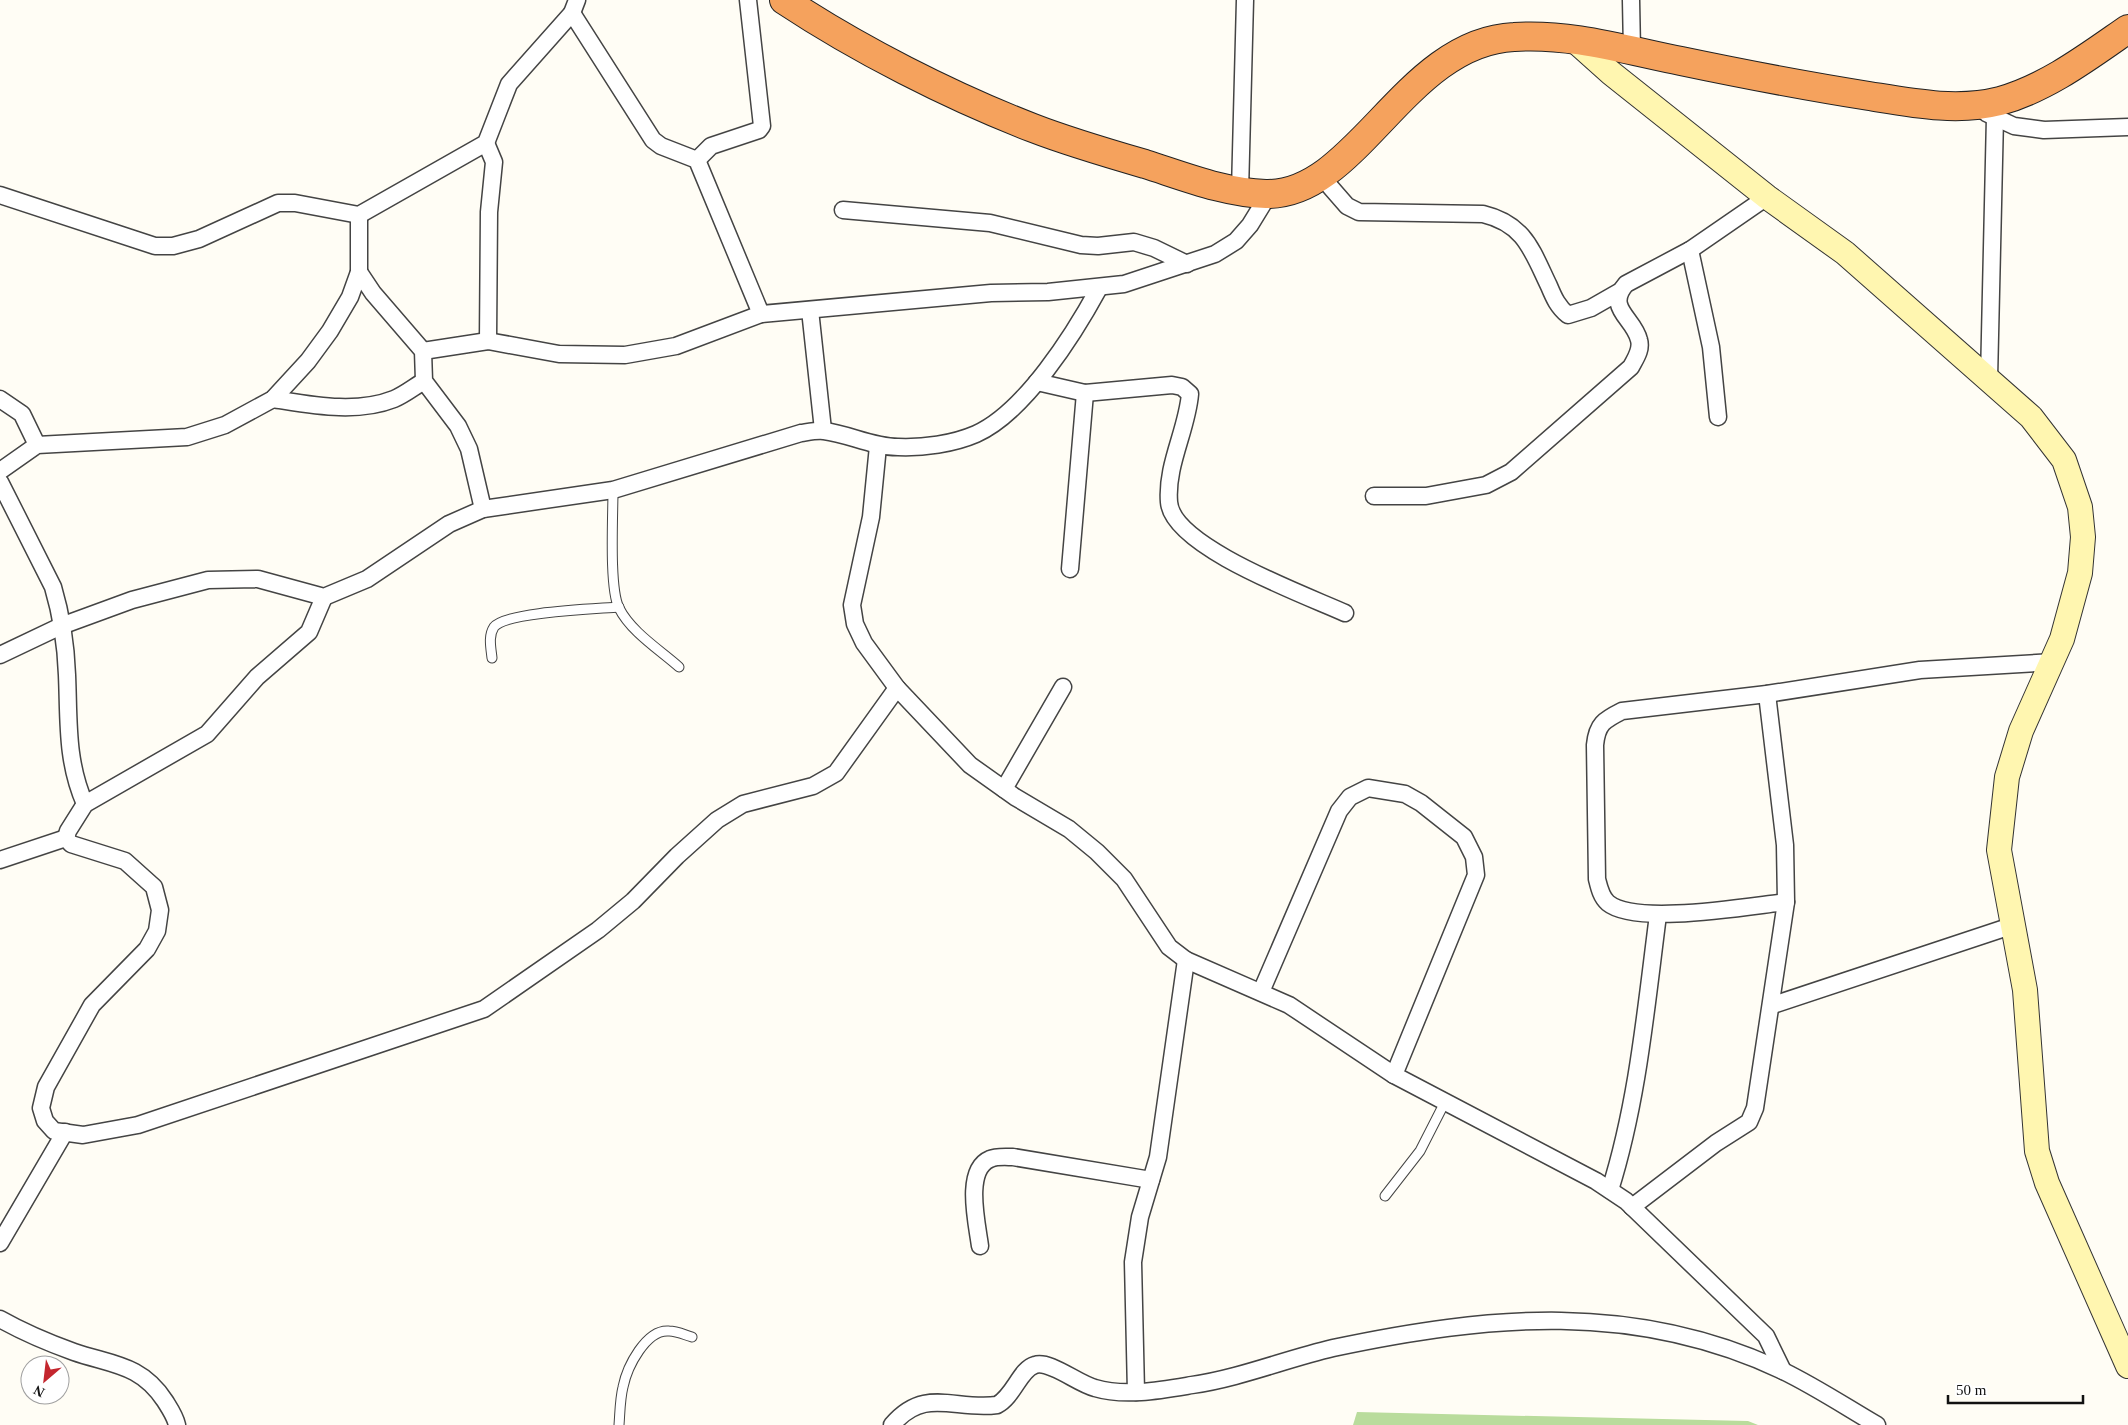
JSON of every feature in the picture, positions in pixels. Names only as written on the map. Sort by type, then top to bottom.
[{"type":"highway","points":[[784,0],[892,62],[992,112],[1069,141],[1201,182],[1240,191],[1269,194],[1297,188],[1342,160],[1422,79],[1451,56],[1468,47],[1509,37],[1573,39],[1737,73],[1837,91],[1984,111],[2001,100],[2032,89],[2128,29]]},
{"type":"street","points":[[697,160],[711,146],[759,130],[762,126],[748,0]]},
{"type":"street","points":[[1240,191],[1245,0]]},
{"type":"street","points":[[1631,0],[1632,51]]},
{"type":"street","points":[[0,195],[155,246],[173,246],[199,239],[278,203],[296,203],[359,215],[486,143],[509,84],[575,6],[653,140],[662,146],[697,160],[761,314]]},
{"type":"street","points":[[1573,39],[1611,73],[1767,197],[1845,253],[2031,417],[2064,460],[2080,507],[2083,537],[2080,573],[2062,638],[2021,731],[2007,777],[2001,813],[1999,850],[2025,990],[2037,1151],[2047,1183],[2128,1366]]},
{"type":"street","points":[[1989,378],[1984,111],[2014,126],[2044,130],[2128,127]]},
{"type":"street","points":[[486,143],[494,162],[489,212],[488,341]]},
{"type":"street","points":[[1320,175],[1347,206],[1359,212],[1483,214],[1497,217],[1522,234],[1556,301],[1568,315],[1585,310],[1619,292],[1626,284],[1690,250],[1767,197]]},
{"type":"street","points":[[424,351],[488,341],[559,354],[625,355],[676,346],[761,314],[992,293],[1048,292],[1099,288],[1124,284],[1215,254],[1236,240],[1250,225],[1269,194]]},
{"type":"street","points":[[843,210],[990,223],[1081,245],[1098,246],[1134,242],[1154,248],[1187,264]]},
{"type":"street","points":[[0,471],[37,445],[187,437],[225,425],[273,399],[308,361],[330,331],[350,297],[359,272],[359,215]]},
{"type":"street","points":[[1690,250],[1710,347],[1718,417]]},
{"type":"street","points":[[359,272],[373,293],[424,351],[424,381],[458,426],[469,449],[483,509]]},
{"type":"street","points":[[0,655],[61,626],[132,600],[208,580],[258,579],[324,598],[367,579],[449,524],[483,509],[613,490],[801,433],[822,430],[878,446],[898,448],[957,441],[978,433],[1000,419],[1037,382],[1082,318],[1099,288]]},
{"type":"street","points":[[1374,496],[1426,496],[1467,489],[1486,485],[1511,472],[1631,367],[1638,353],[1639,341],[1618,303],[1619,292]]},
{"type":"street","points":[[810,310],[822,430]]},
{"type":"street","points":[[273,399],[320,406],[354,406],[393,399],[424,381]]},
{"type":"street","points":[[1037,382],[1085,393],[1172,385],[1182,387],[1190,394],[1170,480],[1169,504],[1174,518],[1212,550],[1239,566],[1345,613]]},
{"type":"street","points":[[1070,569],[1085,393]]},
{"type":"street","points":[[0,399],[22,414],[37,445]]},
{"type":"street","points":[[878,446],[870,526],[855,584],[852,605],[855,624],[864,643],[897,688],[970,765],[1004,789],[1069,829],[1097,852],[1124,879],[1169,947],[1186,960],[1289,1006],[1394,1074],[1610,1190],[1632,1207],[1766,1336],[1783,1371]]},
{"type":"street","points":[[0,482],[53,587],[58,604],[67,672],[71,766],[85,804]]},
{"type":"street","points":[[66,838],[68,830],[85,804],[207,734],[257,677],[309,632],[324,598]]},
{"type":"street","points":[[1786,902],[1658,915],[1622,910],[1607,903],[1600,892],[1596,879],[1596,730],[1606,719],[1622,711],[1767,694],[1920,670],[2053,662]]},
{"type":"street","points":[[1004,789],[1063,687]]},
{"type":"street","points":[[66,838],[76,847],[108,854],[126,861],[154,887],[160,910],[157,931],[147,949],[92,1005],[46,1087],[41,1108],[46,1121],[54,1131],[83,1135],[138,1125],[484,1009],[598,930],[633,902],[677,856],[717,820],[743,804],[813,786],[836,772],[897,688]]},
{"type":"street","points":[[1632,1207],[1752,1118],[1772,1005],[1786,902],[1785,845],[1767,694]]},
{"type":"street","points":[[1261,992],[1338,811],[1350,797],[1368,788],[1405,794],[1421,803],[1464,837],[1474,857],[1476,875],[1394,1074]]},
{"type":"street","points":[[0,860],[66,838]]},
{"type":"street","points":[[1610,1190],[1621,1153],[1635,1084],[1658,915]]},
{"type":"street","points":[[1772,1005],[2014,925]]},
{"type":"street","points":[[1136,1392],[1133,1262],[1140,1217],[1158,1157],[1186,960]]},
{"type":"street","points":[[0,1243],[65,1132]]},
{"type":"street","points":[[980,1246],[974,1190],[976,1174],[981,1164],[991,1158],[1013,1157],[1151,1180]]},
{"type":"street","points":[[0,1319],[73,1352],[124,1366],[142,1375],[160,1394],[175,1418],[177,1425]]},
{"type":"street","points":[[892,1425],[916,1404],[936,1402],[997,1405],[1004,1401],[1027,1371],[1036,1364],[1049,1365],[1082,1384],[1096,1389],[1136,1392],[1222,1380],[1332,1349],[1402,1335],[1477,1324],[1534,1320],[1577,1320],[1645,1328],[1723,1348],[1783,1371],[1877,1425]]},
{"type":"lane","points":[[613,490],[614,585],[619,607],[634,627],[679,668]]},
{"type":"lane","points":[[492,658],[490,634],[495,626],[504,620],[522,616],[619,607]]},
{"type":"lane","points":[[1385,1196],[1420,1151],[1445,1102]]},
{"type":"lane","points":[[619,1425],[623,1385],[629,1367],[645,1344],[655,1334],[669,1330],[692,1337]]},
{"type":"green space","points":[[1357,1412],[1748,1421],[1758,1425],[1353,1425]]}]
